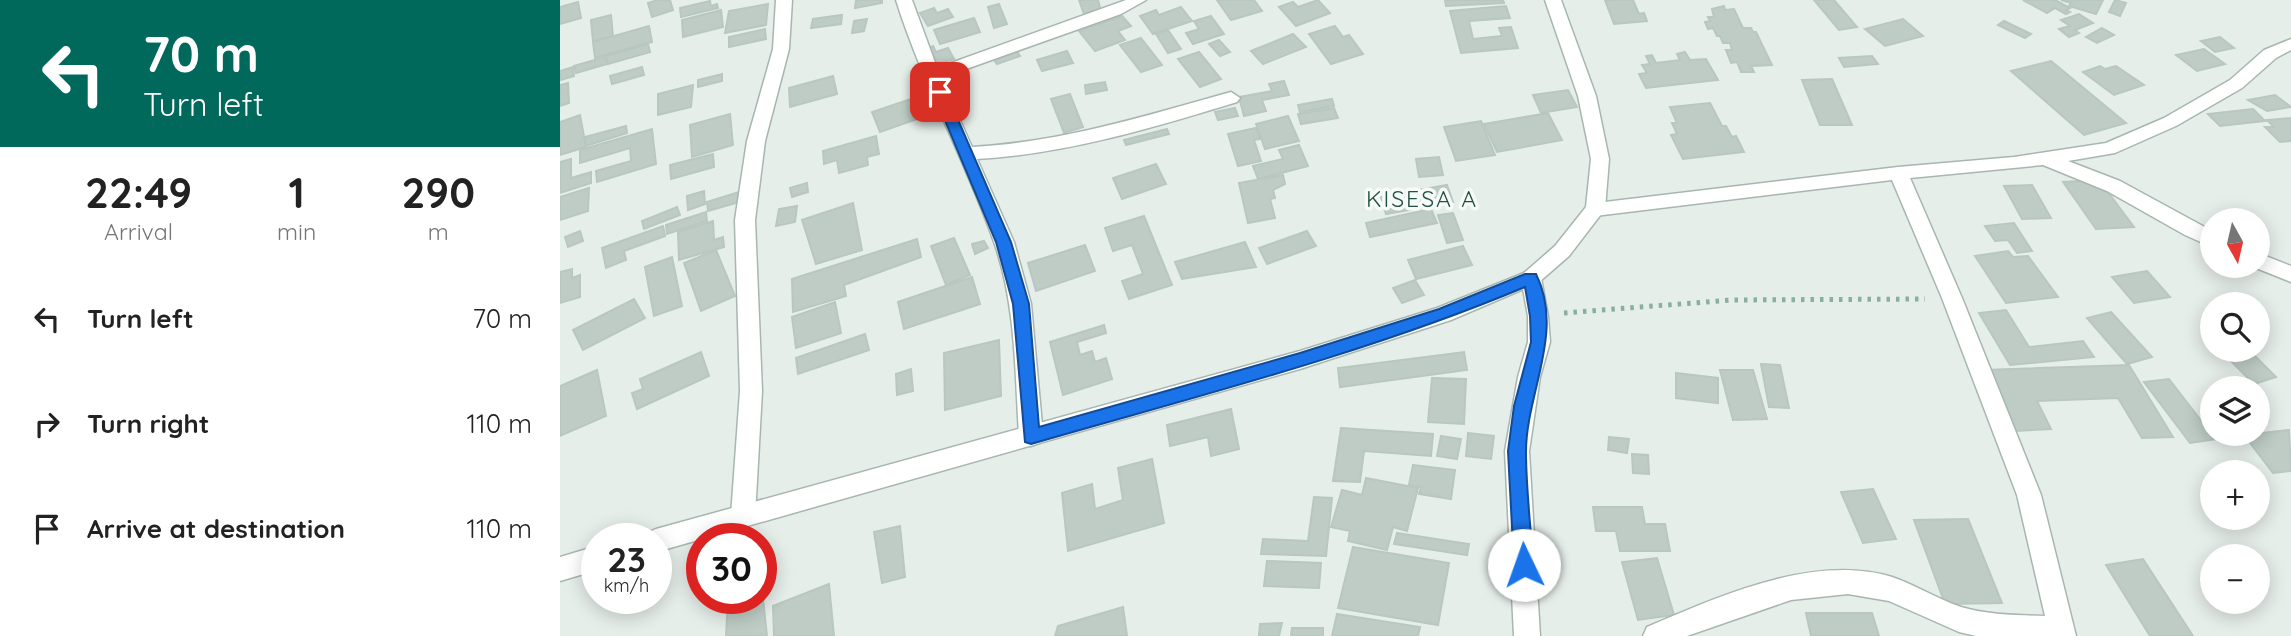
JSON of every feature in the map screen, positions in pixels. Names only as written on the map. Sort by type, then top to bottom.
[{"type":"street","points":[[743,516],[751,391],[746,220],[756,141],[781,49],[784,0]]},
{"type":"street","points":[[904,0],[908,19],[1004,242],[1021,304],[1031,436]]},
{"type":"street","points":[[932,75],[1115,11],[1138,0]]},
{"type":"street","points":[[672,536],[1300,360],[1444,314],[1531,278],[1562,251],[1595,209],[1600,159],[1587,96],[1553,0]]},
{"type":"street","points":[[1595,209],[1898,173],[2035,160],[2109,149],[2170,122],[2236,84],[2270,54],[2291,44]]},
{"type":"street","points":[[966,153],[1012,152],[1073,142],[1231,98]]},
{"type":"street","points":[[980,182],[1012,152]]},
{"type":"street","points":[[2035,160],[2077,169],[2109,182],[2200,233]]},
{"type":"street","points":[[1657,636],[1708,614],[1791,588],[1848,582],[1891,589],[1959,619],[2063,633],[2029,495],[1952,298],[1898,173]]},
{"type":"street","points":[[2270,266],[2291,274]]},
{"type":"street","points":[[1527,636],[1517,451],[1525,396],[1539,342],[1538,316],[1531,278]]},
{"type":"street","points":[[560,569],[581,563]]},
{"type":"path","points":[[1538,316],[1631,306],[1731,300],[1952,298]]},
{"type":"building","points":[[670,0],[673,10],[652,17],[648,3]]},
{"type":"building","points":[[856,0],[882,0],[882,3],[855,8]]},
{"type":"building","points":[[1079,0],[1098,0],[1101,11],[1084,14]]},
{"type":"building","points":[[1217,0],[1254,0],[1262,11],[1231,20]]},
{"type":"building","points":[[1318,0],[1330,13],[1296,26],[1279,7],[1293,2],[1298,7]]},
{"type":"building","points":[[1445,0],[1503,0],[1504,3],[1446,6]]},
{"type":"building","points":[[1605,0],[1633,0],[1639,14],[1644,13],[1647,21],[1614,24]]},
{"type":"building","points":[[1814,0],[1834,0],[1857,27],[1839,30]]},
{"type":"building","points":[[2023,0],[2055,0],[2070,8],[2066,10],[2070,12],[2066,14],[2055,8],[2047,13]]},
{"type":"building","points":[[2061,0],[2103,0],[2096,14],[2069,6],[2071,3]]},
{"type":"building","points":[[2115,0],[2126,3],[2120,16],[2109,12]]},
{"type":"building","points":[[710,1],[711,6],[717,4],[718,8],[681,17],[680,8]]},
{"type":"building","points":[[578,2],[581,18],[560,24],[560,7]]},
{"type":"building","points":[[768,4],[766,25],[725,33],[729,11]]},
{"type":"building","points":[[999,4],[1007,24],[994,28],[988,7]]},
{"type":"building","points":[[1506,6],[1510,18],[1469,21],[1473,39],[1502,36],[1499,28],[1511,27],[1518,48],[1461,53],[1450,11]]},
{"type":"building","points":[[1724,6],[1725,10],[1734,9],[1743,28],[1751,28],[1756,32],[1772,65],[1751,66],[1754,72],[1741,72],[1737,62],[1731,63],[1726,50],[1732,50],[1730,43],[1723,43],[1713,28],[1708,29],[1705,22],[1710,21],[1708,17],[1714,17],[1712,9]]},
{"type":"building","points":[[1181,7],[1192,21],[1153,34],[1140,16],[1156,10],[1159,15]]},
{"type":"building","points":[[934,8],[937,13],[948,9],[953,17],[928,26],[920,13]]},
{"type":"building","points":[[721,10],[723,27],[683,37],[682,20]]},
{"type":"building","points":[[2079,14],[2093,23],[2075,30],[2079,33],[2069,37],[2059,29],[2070,26],[2061,20]]},
{"type":"building","points":[[611,15],[613,36],[593,41],[591,20]]},
{"type":"building","points":[[842,15],[841,24],[811,28],[813,19]]},
{"type":"building","points":[[1122,16],[1131,26],[1118,31],[1125,40],[1095,51],[1079,31]]},
{"type":"building","points":[[1211,16],[1224,34],[1193,44],[1186,33],[1199,29],[1194,21]]},
{"type":"building","points":[[974,18],[980,32],[940,44],[934,30]]},
{"type":"building","points":[[867,19],[864,31],[852,33],[854,21]]},
{"type":"building","points":[[1903,19],[1923,36],[1885,46],[1865,29]]},
{"type":"building","points":[[2004,21],[2031,34],[2025,38],[1998,25]]},
{"type":"building","points":[[649,26],[652,42],[595,58],[593,42]]},
{"type":"building","points":[[1335,26],[1343,37],[1349,35],[1363,54],[1331,64],[1309,34]]},
{"type":"building","points":[[2102,28],[2114,35],[2097,43],[2086,37]]},
{"type":"building","points":[[765,29],[766,39],[729,47],[729,37]]},
{"type":"building","points":[[1168,30],[1181,49],[1168,53],[1156,34]]},
{"type":"building","points":[[1293,34],[1306,47],[1263,64],[1251,51]]},
{"type":"building","points":[[2220,37],[2234,48],[2215,52],[2201,41]]},
{"type":"building","points":[[1141,38],[1162,65],[1141,72],[1120,45]]},
{"type":"building","points":[[1219,40],[1230,52],[1220,56],[1209,44]]},
{"type":"building","points":[[648,44],[650,52],[608,64],[606,56]]},
{"type":"building","points":[[933,46],[936,52],[948,48],[954,59],[938,64],[929,48]]},
{"type":"building","points":[[2204,49],[2225,64],[2197,71],[2176,55]]},
{"type":"building","points":[[1016,50],[1020,56],[997,64],[993,59]]},
{"type":"building","points":[[1067,51],[1073,63],[1042,71],[1037,60]]},
{"type":"building","points":[[1199,52],[1221,79],[1200,87],[1178,59]]},
{"type":"building","points":[[1685,52],[1690,60],[1706,59],[1718,80],[1646,88],[1639,74],[1647,73],[1642,65],[1650,64],[1646,56],[1652,55],[1656,63],[1680,60],[1677,54]]},
{"type":"building","points":[[1872,56],[1878,64],[1844,67],[1839,58]]},
{"type":"building","points":[[605,57],[607,64],[576,73],[574,66]]},
{"type":"building","points":[[2051,61],[2126,123],[2084,135],[2011,71]]},
{"type":"building","points":[[2100,66],[2105,69],[2116,66],[2144,85],[2114,95],[2083,72]]},
{"type":"building","points":[[573,67],[574,76],[561,80],[560,71]]},
{"type":"building","points":[[642,67],[644,75],[612,84],[610,76]]},
{"type":"building","points":[[722,74],[722,81],[698,87],[698,80]]},
{"type":"building","points":[[833,76],[837,94],[790,107],[789,88]]},
{"type":"building","points":[[1832,79],[1852,125],[1820,125],[1802,80]]},
{"type":"building","points":[[1284,81],[1289,95],[1262,100],[1266,111],[1244,116],[1239,97],[1272,91],[1269,84]]},
{"type":"building","points":[[1105,82],[1107,90],[1086,94],[1085,85]]},
{"type":"building","points":[[568,83],[569,103],[560,106],[560,85]]},
{"type":"building","points":[[693,85],[691,107],[658,115],[658,94]]},
{"type":"building","points":[[1568,90],[1577,107],[1541,113],[1533,95]]},
{"type":"building","points":[[1070,94],[1083,127],[1064,133],[1051,99]]},
{"type":"building","points":[[2275,95],[2291,107],[2267,111],[2248,100]]},
{"type":"building","points":[[917,97],[926,116],[880,132],[872,112]]},
{"type":"building","points":[[1332,99],[1334,106],[1300,112],[1298,105]]},
{"type":"building","points":[[1710,103],[1722,126],[1726,126],[1732,137],[1736,136],[1744,152],[1683,159],[1671,135],[1677,134],[1672,123],[1677,123],[1670,107]]},
{"type":"building","points":[[1235,108],[1238,116],[1218,120],[1215,112]]},
{"type":"building","points":[[1334,108],[1338,118],[1301,124],[1298,114]]},
{"type":"building","points":[[2253,109],[2265,121],[2220,126],[2208,114]]},
{"type":"building","points":[[1548,113],[1562,140],[1497,152],[1484,124]]},
{"type":"building","points":[[730,114],[733,145],[692,157],[690,125]]},
{"type":"building","points":[[580,115],[586,147],[560,155],[560,122]]},
{"type":"building","points":[[1288,116],[1299,141],[1265,149],[1256,124]]},
{"type":"building","points":[[2291,118],[2291,141],[2280,142],[2265,127],[2274,127],[2267,120]]},
{"type":"building","points":[[1481,121],[1495,155],[1456,161],[1444,127]]},
{"type":"building","points":[[626,126],[627,133],[586,146],[585,137]]},
{"type":"building","points":[[1256,128],[1260,139],[1254,140],[1261,161],[1238,166],[1228,134]]},
{"type":"building","points":[[652,129],[656,164],[597,182],[596,171],[631,161],[630,148],[580,163],[580,150]]},
{"type":"building","points":[[1167,129],[1169,134],[1126,145],[1124,140]]},
{"type":"building","points":[[876,136],[879,154],[867,157],[868,165],[839,173],[837,160],[824,164],[823,151]]},
{"type":"building","points":[[1299,145],[1308,166],[1258,179],[1253,166],[1283,159],[1279,150]]},
{"type":"building","points":[[713,154],[714,167],[671,179],[670,165]]},
{"type":"building","points":[[1439,157],[1443,175],[1419,177],[1416,159]]},
{"type":"building","points":[[571,159],[571,178],[591,172],[591,183],[560,193],[560,162]]},
{"type":"building","points":[[1156,164],[1166,184],[1122,199],[1113,178]]},
{"type":"building","points":[[1283,175],[1285,184],[1273,190],[1275,198],[1270,199],[1275,218],[1248,223],[1239,183]]},
{"type":"building","points":[[2099,180],[2134,227],[2096,229],[2063,182]]},
{"type":"building","points":[[807,183],[808,192],[792,197],[790,188]]},
{"type":"building","points":[[1447,185],[1453,202],[1386,214],[1381,197]]},
{"type":"building","points":[[2032,185],[2051,218],[2022,219],[2004,186]]},
{"type":"building","points":[[589,188],[588,211],[560,220],[560,197]]},
{"type":"building","points":[[704,191],[705,204],[688,210],[687,196]]},
{"type":"building","points":[[742,191],[743,201],[708,211],[707,202]]},
{"type":"building","points":[[853,203],[862,250],[816,264],[802,220]]},
{"type":"building","points":[[797,206],[795,222],[776,226],[779,209]]},
{"type":"building","points":[[677,207],[680,215],[644,229],[642,221]]},
{"type":"building","points":[[1431,209],[1437,223],[1370,237],[1366,223]]},
{"type":"building","points":[[706,212],[707,221],[667,234],[666,225]]},
{"type":"building","points":[[1453,213],[1463,240],[1447,243],[1438,215]]},
{"type":"building","points":[[1144,216],[1172,285],[1129,299],[1122,281],[1143,274],[1132,245],[1113,251],[1105,228]]},
{"type":"building","points":[[713,221],[714,240],[723,237],[724,247],[679,260],[678,232]]},
{"type":"building","points":[[2014,223],[2032,251],[2017,253],[2008,240],[1995,241],[1985,226]]},
{"type":"building","points":[[663,226],[665,236],[624,251],[626,260],[606,268],[602,248]]},
{"type":"building","points":[[580,231],[583,241],[568,247],[565,237]]},
{"type":"building","points":[[1307,231],[1316,246],[1267,264],[1259,248]]},
{"type":"building","points":[[954,238],[970,275],[946,285],[931,246]]},
{"type":"building","points":[[917,239],[921,257],[844,285],[846,296],[793,312],[792,279]]},
{"type":"building","points":[[984,241],[988,248],[975,254],[972,244]]},
{"type":"building","points":[[1245,242],[1256,267],[1182,279],[1175,262]]},
{"type":"building","points":[[1085,245],[1095,271],[1036,291],[1028,263]]},
{"type":"building","points":[[1463,246],[1472,265],[1416,279],[1408,260]]},
{"type":"building","points":[[716,250],[735,296],[701,311],[684,263]]},
{"type":"building","points":[[2008,251],[2013,257],[2028,256],[2058,297],[2006,303],[1975,256]]},
{"type":"building","points":[[672,257],[682,306],[654,316],[645,267]]},
{"type":"building","points":[[572,269],[572,278],[580,275],[580,297],[560,303],[560,272]]},
{"type":"building","points":[[2147,271],[2170,297],[2134,303],[2112,277]]},
{"type":"building","points":[[972,277],[980,304],[904,329],[898,302]]},
{"type":"building","points":[[1415,280],[1424,295],[1402,303],[1393,288]]},
{"type":"building","points":[[634,299],[645,318],[583,350],[573,330]]},
{"type":"building","points":[[835,302],[841,333],[796,348],[792,317]]},
{"type":"building","points":[[2006,310],[2029,347],[2083,341],[2094,357],[2010,365],[1979,313]]},
{"type":"building","points":[[2111,312],[2152,357],[2127,364],[2087,318]]},
{"type":"building","points":[[1104,325],[1106,333],[1077,342],[1080,355],[1092,351],[1095,362],[1106,358],[1112,379],[1063,395],[1050,342]]},
{"type":"building","points":[[865,334],[869,350],[798,374],[796,358]]},
{"type":"building","points":[[999,340],[1001,396],[945,410],[944,353]]},
{"type":"building","points":[[701,352],[709,376],[637,409],[632,393],[643,389],[640,379]]},
{"type":"building","points":[[1464,352],[1467,370],[1340,387],[1338,368]]},
{"type":"building","points":[[2232,362],[2261,362],[2276,377],[2270,379],[2270,376],[2246,376]]},
{"type":"building","points":[[1761,364],[1780,365],[1789,408],[1769,407]]},
{"type":"building","points":[[2129,365],[2173,437],[2142,438],[2118,398],[2037,401],[2051,429],[2015,431],[1985,370]]},
{"type":"building","points":[[911,369],[913,391],[897,395],[896,374]]},
{"type":"building","points":[[597,370],[606,416],[560,436],[560,386]]},
{"type":"building","points":[[1720,370],[1753,370],[1767,419],[1733,420]]},
{"type":"building","points":[[1676,373],[1718,378],[1718,403],[1676,398]]},
{"type":"building","points":[[1432,378],[1466,379],[1464,424],[1428,422]]},
{"type":"building","points":[[2169,379],[2200,419],[2200,442],[2190,443],[2144,382]]},
{"type":"building","points":[[1231,409],[1239,449],[1211,456],[1208,437],[1170,446],[1167,425]]},
{"type":"building","points":[[1341,428],[1433,434],[1431,456],[1364,451],[1360,482],[1333,481]]},
{"type":"building","points":[[2289,430],[2291,471],[2273,473],[2270,460],[2263,460],[2252,446],[2270,446],[2270,432]]},
{"type":"building","points":[[1468,433],[1494,436],[1491,459],[1466,456]]},
{"type":"building","points":[[1441,436],[1461,439],[1457,459],[1437,456]]},
{"type":"building","points":[[1609,437],[1629,439],[1627,453],[1608,450]]},
{"type":"building","points":[[1632,454],[1648,455],[1649,474],[1633,473]]},
{"type":"building","points":[[1152,459],[1164,523],[1068,551],[1062,493],[1092,484],[1095,509],[1123,500],[1118,468]]},
{"type":"building","points":[[1413,465],[1455,470],[1451,499],[1419,494],[1421,487],[1409,485]]},
{"type":"building","points":[[1366,478],[1418,488],[1407,531],[1393,527],[1387,550],[1348,541],[1350,531],[1331,527],[1342,490],[1362,495]]},
{"type":"building","points":[[1873,489],[1896,539],[1863,543],[1841,492]]},
{"type":"building","points":[[1314,497],[1332,498],[1326,556],[1261,554],[1263,539],[1308,541]]},
{"type":"building","points":[[1593,507],[1642,507],[1645,524],[1665,524],[1670,551],[1620,551],[1616,531],[1596,531]]},
{"type":"building","points":[[1968,519],[2002,603],[1945,604],[1914,520]]},
{"type":"building","points":[[900,526],[905,577],[882,583],[874,532]]},
{"type":"building","points":[[1397,533],[1469,544],[1467,555],[1394,544]]},
{"type":"building","points":[[1353,547],[1449,563],[1438,625],[1338,608]]},
{"type":"building","points":[[1657,558],[1674,615],[1638,620],[1622,562]]},
{"type":"building","points":[[2143,559],[2193,636],[2150,636],[2106,565]]},
{"type":"building","points":[[1267,561],[1321,563],[1319,588],[1264,586]]},
{"type":"building","points":[[829,584],[834,636],[774,636],[773,614],[777,614],[777,604]]},
{"type":"building","points":[[1123,607],[1127,636],[1055,636],[1058,626]]},
{"type":"building","points":[[1806,613],[1872,613],[1879,636],[1811,636]]},
{"type":"building","points":[[727,614],[765,614],[767,636],[726,636]]},
{"type":"building","points":[[1337,614],[1420,627],[1418,636],[1332,636]]},
{"type":"building","points":[[1282,623],[1279,636],[1259,636],[1260,624]]},
{"type":"building","points":[[1292,628],[1323,628],[1323,636],[1291,636]]},
{"type":"district","name":"KISESA A","points":[[1422,198]]},
{"type":"route","points":[[940,92],[1004,242],[1021,304],[1031,436],[1300,360],[1444,314],[1531,278],[1538,316],[1539,342],[1529,376],[1517,451],[1524,565]]}]
